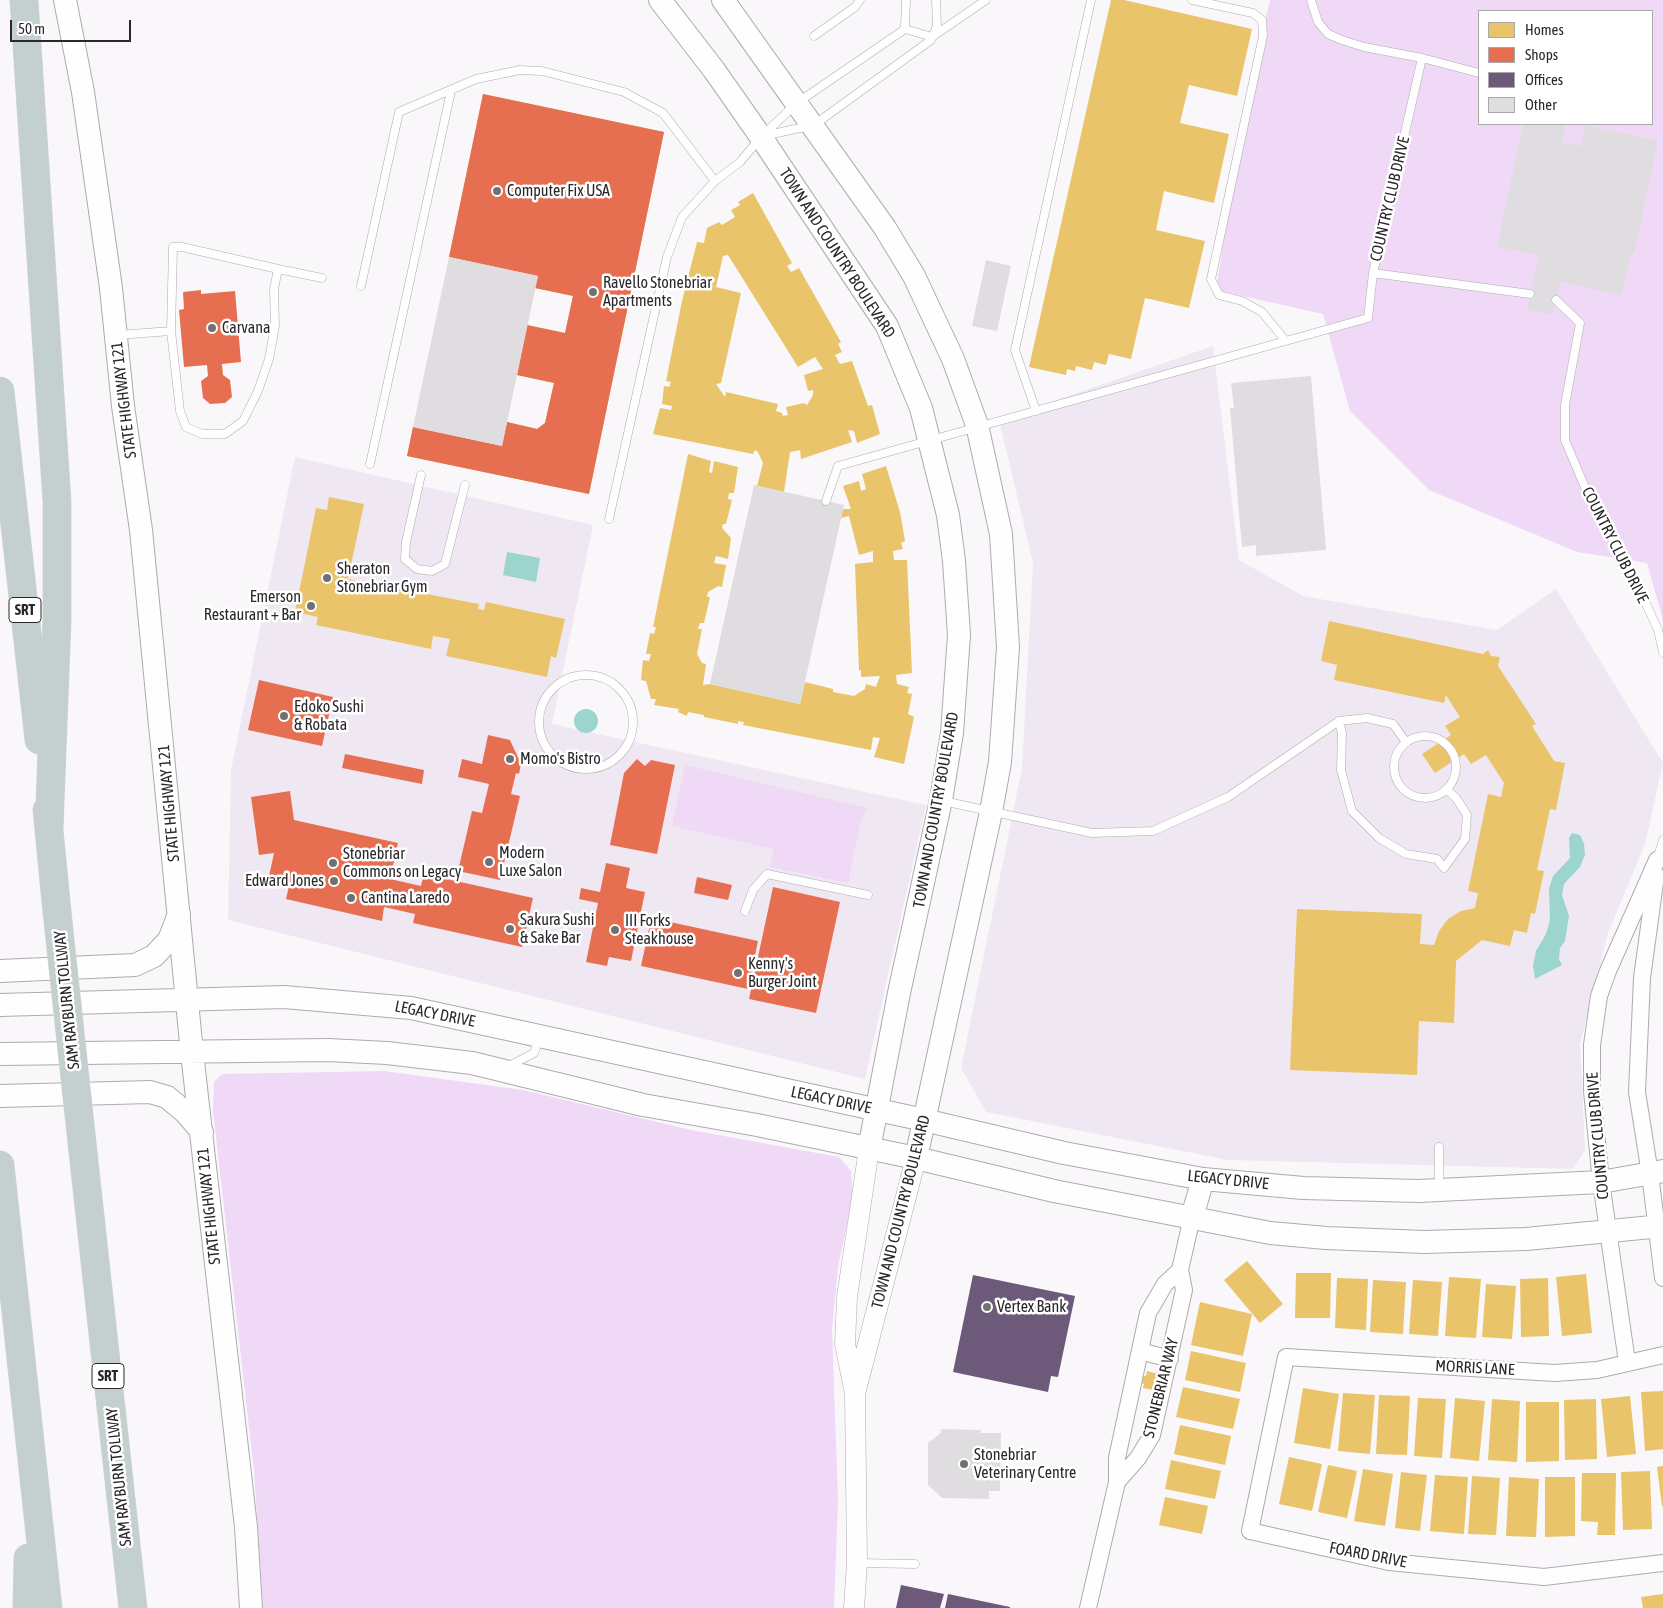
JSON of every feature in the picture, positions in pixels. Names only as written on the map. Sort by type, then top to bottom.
[{"type":"highway","points":[[24,0],[57,502],[57,620],[49,828]]},
{"type":"highway","name":"SAM RAYBURN TOLLWAY","points":[[0,391],[133,1608]]},
{"type":"highway","points":[[0,1165],[48,1608]]},
{"type":"highway","points":[[27,1608],[30,1446]]},
{"type":"main road","name":"STATE HIGHWAY 121","points":[[66,0],[83,92],[116,335],[122,406],[141,530],[180,913],[192,1053],[246,1526],[251,1608]]},
{"type":"main road","name":"TOWN AND COUNTRY BOULEVARD","points":[[660,0],[714,70],[761,137],[887,326],[907,369],[930,439],[950,524],[958,635],[955,709],[941,800],[899,993],[869,1149]]},
{"type":"main road","name":"TOWN AND COUNTRY BOULEVARD","points":[[723,0],[814,125],[885,228],[914,276],[953,359],[977,426],[1001,534],[1007,621],[1003,734],[991,812],[916,1158]]},
{"type":"main road","points":[[0,970],[135,965],[154,956],[170,940],[180,913]]},
{"type":"main road","name":"LEGACY DRIVE","points":[[0,1005],[284,997],[411,1008],[924,1120],[1064,1153],[1203,1179],[1303,1188],[1438,1190],[1600,1182],[1657,1172]]},
{"type":"main road","points":[[0,1054],[328,1050],[387,1053],[472,1063],[643,1105],[758,1125],[916,1158],[1046,1189],[1270,1233],[1395,1241],[1526,1240],[1660,1226]]},
{"type":"main road","points":[[0,1096],[150,1092],[166,1097],[185,1112],[202,1132]]},
{"type":"main road","points":[[1192,1218],[1203,1179]]},
{"type":"street","name":"COUNTRY CLUB DRIVE","points":[[1657,860],[1655,897],[1642,978],[1637,1092],[1657,1172],[1663,1278]]},
{"type":"street","name":"COUNTRY CLUB DRIVE","points":[[1627,1362],[1600,1182],[1592,1091],[1592,1045],[1599,996],[1608,971],[1657,860]]},
{"type":"street","name":"TOWN AND COUNTRY BOULEVARD","points":[[854,1608],[857,1563],[855,1394],[845,1344],[847,1297],[869,1149]]},
{"type":"street","name":"TOWN AND COUNTRY BOULEVARD","points":[[855,1394],[916,1158]]},
{"type":"street","name":"STONEBRIAR WAY","points":[[1088,1608],[1117,1482],[1138,1458],[1152,1436],[1184,1290],[1180,1270],[1192,1218]]},
{"type":"street","points":[[1117,1482],[1117,1458],[1148,1313],[1165,1284],[1180,1270]]},
{"type":"street","points":[[1140,1351],[1170,1358]]},
{"type":"street","name":"MORRIS LANE","points":[[1286,1357],[1555,1373],[1597,1370],[1663,1355]]},
{"type":"street","name":"FOARD DRIVE","points":[[1286,1357],[1250,1531],[1389,1562],[1544,1576],[1663,1563]]},
{"type":"lane","points":[[814,36],[855,7],[860,0]]},
{"type":"lane","points":[[905,29],[906,0]]},
{"type":"lane","points":[[932,37],[937,26],[936,0]]},
{"type":"lane","points":[[761,137],[814,125],[914,54],[932,37],[986,0]]},
{"type":"lane","points":[[1036,411],[1015,350],[1091,0]]},
{"type":"lane","points":[[1192,0],[1254,13],[1262,20],[1263,36],[1211,279],[1219,294],[1242,301],[1262,312],[1285,340]]},
{"type":"lane","points":[[1311,0],[1318,22],[1328,34],[1364,48],[1422,58],[1478,73]]},
{"type":"lane","points":[[609,519],[667,257],[682,217],[715,181],[740,162],[761,137],[797,102],[905,29]]},
{"type":"lane","points":[[905,29],[932,37]]},
{"type":"lane","name":"COUNTRY CLUB DRIVE","points":[[1422,58],[1373,273],[1530,294]]},
{"type":"lane","points":[[361,286],[399,112],[476,79],[520,70],[535,70],[624,92],[663,113],[715,181]]},
{"type":"lane","points":[[370,464],[451,91]]},
{"type":"lane","points":[[278,269],[274,288],[274,326],[269,359],[258,391],[244,421],[225,434],[202,434],[186,426],[180,411],[171,331],[173,247],[322,278]]},
{"type":"lane","points":[[826,501],[838,466],[1368,318],[1373,273]]},
{"type":"lane","name":"COUNTRY CLUB DRIVE","points":[[1556,300],[1580,323],[1565,405],[1565,440],[1595,511],[1626,560],[1658,630],[1663,652]]},
{"type":"lane","points":[[116,335],[171,331]]},
{"type":"lane","points":[[421,475],[406,542],[405,559],[417,569],[432,571],[445,564],[464,485]]},
{"type":"lane","points":[[577,675],[594,675],[610,680],[623,691],[632,711],[633,732],[626,748],[614,761],[596,770],[581,770],[562,764],[547,750],[539,732],[540,712],[547,695],[560,682],[577,675]]},
{"type":"lane","points":[[941,800],[1092,833],[1153,831],[1228,797],[1340,721],[1367,718],[1393,724],[1406,742]]},
{"type":"lane","points":[[1340,721],[1342,733],[1341,770],[1352,811],[1379,838],[1406,854],[1437,859],[1444,868],[1465,840],[1467,815],[1456,798],[1446,789]]},
{"type":"lane","points":[[1425,736],[1436,738],[1448,747],[1455,760],[1455,771],[1452,781],[1446,789],[1428,797],[1414,795],[1401,787],[1394,768],[1399,750],[1406,742],[1415,737],[1425,736]]},
{"type":"lane","name":"COUNTRY CLUB DRIVE","points":[[1657,860],[1663,840]]},
{"type":"lane","points":[[745,911],[753,890],[767,874],[868,896]]},
{"type":"lane","points":[[472,1063],[511,1066],[534,1054],[540,1037]]},
{"type":"lane","points":[[1438,1190],[1439,1146]]},
{"type":"lane","points":[[857,1563],[915,1564]]},
{"type":"shaded area","points":[[1270,0],[1663,0],[1663,620],[1647,563],[1577,552],[1429,490],[1350,411],[1323,314],[1216,290],[1243,113]]},
{"type":"shaded area","points":[[1213,346],[1239,560],[1303,596],[1497,630],[1556,589],[1663,763],[1645,844],[1608,933],[1580,1044],[1585,1150],[1573,1169],[1228,1160],[986,1112],[961,1068],[1022,768],[1033,563],[999,420]]},
{"type":"shaded area","points":[[295,457],[593,525],[552,724],[926,805],[865,1079],[228,920],[231,770]]},
{"type":"shaded area","points":[[507,552],[540,558],[536,582],[503,575]]},
{"type":"shaded area","points":[[586,709],[595,712],[598,721],[595,730],[586,733],[577,730],[574,721],[577,712]]},
{"type":"shaded area","points":[[685,765],[867,808],[861,820],[848,883],[770,867],[774,849],[672,826]]},
{"type":"shaded area","points":[[1572,833],[1580,835],[1584,844],[1585,855],[1580,867],[1564,884],[1562,895],[1569,916],[1565,941],[1560,948],[1559,959],[1562,965],[1535,979],[1533,966],[1536,951],[1546,934],[1550,920],[1549,889],[1553,876],[1570,858],[1569,838]]},
{"type":"shaded area","points":[[384,1071],[523,1090],[691,1130],[839,1157],[851,1171],[853,1196],[838,1267],[832,1329],[838,1500],[834,1608],[263,1608],[254,1471],[213,1111],[214,1082],[222,1074]]},
{"type":"building: Homes","points":[[1111,0],[1124,0],[1252,29],[1237,96],[1189,85],[1180,123],[1229,134],[1214,203],[1164,191],[1156,230],[1205,241],[1189,308],[1145,298],[1131,359],[1109,354],[1106,365],[1094,362],[1092,370],[1076,366],[1075,371],[1067,369],[1066,375],[1029,367]]},
{"type":"building: Homes","name":"Ravello Stonebriar Apartments","points":[[483,94],[664,132],[589,494],[407,456],[413,427],[502,446],[507,422],[537,429],[545,423],[554,383],[517,375],[527,325],[565,333],[573,296],[535,288],[538,276],[449,257]],"holes":[[[525,169],[598,183],[585,247],[512,233]]]},
{"type":"building: Homes","points":[[753,193],[792,263],[787,266],[791,272],[799,268],[841,342],[838,344],[842,352],[835,355],[840,364],[852,361],[868,406],[872,405],[880,434],[857,443],[854,431],[848,430],[852,442],[801,459],[800,450],[790,452],[784,492],[757,486],[763,463],[758,452],[755,450],[753,454],[653,434],[660,408],[671,410],[672,406],[662,404],[664,386],[669,387],[671,382],[666,381],[682,301],[697,242],[704,243],[707,228],[719,222],[722,225],[735,217],[731,210],[740,205],[738,202]],"holes":[[[728,255],[798,367],[815,357],[823,369],[804,375],[808,391],[813,390],[813,395],[807,405],[804,403],[786,407],[788,415],[783,416],[782,413],[776,411],[778,404],[726,392],[725,397],[716,384],[721,383],[741,293],[716,287],[723,256]]]},
{"type":"building: Homes","points":[[688,454],[711,461],[709,472],[712,473],[714,461],[738,467],[734,493],[729,493],[728,499],[732,500],[726,524],[723,524],[722,528],[731,538],[728,559],[716,556],[714,563],[726,565],[722,587],[718,586],[708,592],[707,597],[710,597],[704,623],[700,623],[698,629],[702,629],[697,654],[702,663],[706,664],[703,685],[710,684],[800,704],[805,682],[833,689],[833,692],[854,696],[865,689],[866,684],[876,687],[880,676],[861,677],[861,670],[859,671],[855,564],[873,562],[873,551],[859,555],[849,516],[841,518],[843,509],[851,509],[843,486],[859,481],[861,491],[866,489],[862,474],[886,466],[900,512],[905,541],[901,543],[903,549],[893,551],[894,560],[907,560],[912,673],[896,675],[897,684],[909,687],[907,693],[912,694],[908,714],[914,717],[904,764],[874,757],[880,738],[873,737],[871,750],[743,725],[744,722],[738,721],[738,724],[688,712],[687,716],[678,712],[679,709],[654,705],[656,699],[651,699],[646,681],[641,680],[643,660],[649,661],[651,654],[646,654],[650,633],[654,634],[656,627],[653,627]]},
{"type":"building: Homes","points":[[329,497],[364,504],[348,579],[479,604],[478,609],[484,610],[486,602],[565,619],[556,658],[551,656],[547,677],[446,656],[450,639],[433,636],[431,649],[316,625],[318,617],[295,612],[316,508],[327,510]]},
{"type":"building: Homes","points":[[1329,621],[1483,654],[1488,650],[1491,656],[1500,657],[1498,666],[1536,724],[1532,726],[1554,761],[1565,763],[1556,810],[1550,809],[1537,870],[1544,871],[1535,914],[1531,913],[1527,933],[1514,930],[1510,946],[1482,940],[1456,961],[1454,1023],[1419,1021],[1417,1075],[1290,1070],[1297,909],[1422,914],[1420,944],[1434,945],[1439,931],[1448,919],[1461,911],[1475,908],[1478,893],[1468,891],[1488,794],[1501,797],[1504,783],[1486,755],[1471,764],[1464,754],[1435,773],[1422,754],[1451,735],[1445,726],[1460,717],[1446,695],[1444,703],[1334,680],[1337,665],[1321,661]]},
{"type":"building: Homes","points":[[1247,1261],[1283,1304],[1260,1323],[1224,1280]]},
{"type":"building: Homes","points":[[1296,1273],[1331,1273],[1330,1318],[1295,1318]]},
{"type":"building: Homes","points":[[1586,1274],[1592,1333],[1562,1336],[1556,1277]]},
{"type":"building: Homes","points":[[1449,1277],[1481,1279],[1476,1338],[1445,1336]]},
{"type":"building: Homes","points":[[1337,1278],[1368,1279],[1366,1330],[1335,1328]]},
{"type":"building: Homes","points":[[1548,1278],[1549,1336],[1521,1337],[1520,1279]]},
{"type":"building: Homes","points":[[1373,1280],[1406,1282],[1403,1334],[1370,1332]]},
{"type":"building: Homes","points":[[1413,1280],[1442,1282],[1438,1336],[1409,1334]]},
{"type":"building: Homes","points":[[1486,1284],[1516,1286],[1512,1339],[1482,1337]]},
{"type":"building: Homes","points":[[1200,1302],[1252,1314],[1243,1356],[1191,1345]]},
{"type":"building: Homes","points":[[1191,1351],[1246,1363],[1240,1392],[1185,1380]]},
{"type":"building: Homes","points":[[1147,1371],[1158,1374],[1154,1390],[1143,1388],[1144,1384],[1141,1383]]},
{"type":"building: Homes","points":[[1183,1387],[1240,1399],[1233,1429],[1176,1417]]},
{"type":"building: Homes","points":[[1303,1388],[1339,1394],[1330,1449],[1294,1443]]},
{"type":"building: Homes","points":[[1663,1391],[1663,1449],[1645,1451],[1641,1392]]},
{"type":"building: Homes","points":[[1343,1393],[1375,1395],[1370,1454],[1338,1451]]},
{"type":"building: Homes","points":[[1379,1395],[1410,1396],[1407,1455],[1376,1454]]},
{"type":"building: Homes","points":[[1630,1396],[1636,1454],[1607,1457],[1601,1399]]},
{"type":"building: Homes","points":[[1418,1398],[1446,1399],[1442,1458],[1414,1456]]},
{"type":"building: Homes","points":[[1455,1398],[1485,1401],[1479,1461],[1450,1458]]},
{"type":"building: Homes","points":[[1492,1399],[1520,1401],[1517,1462],[1488,1460]]},
{"type":"building: Homes","points":[[1596,1399],[1597,1459],[1565,1460],[1564,1400]]},
{"type":"building: Homes","points":[[1526,1402],[1559,1402],[1559,1461],[1526,1462]]},
{"type":"building: Homes","points":[[1180,1425],[1231,1436],[1225,1465],[1174,1454]]},
{"type":"building: Homes","points":[[1289,1457],[1322,1464],[1312,1511],[1279,1504]]},
{"type":"building: Homes","points":[[1171,1460],[1221,1471],[1215,1499],[1165,1489]]},
{"type":"building: Homes","points":[[1328,1465],[1357,1471],[1347,1518],[1318,1512]]},
{"type":"building: Homes","points":[[1663,1466],[1663,1506],[1662,1506],[1657,1467]]},
{"type":"building: Homes","points":[[1363,1469],[1393,1474],[1385,1526],[1354,1521]]},
{"type":"building: Homes","points":[[1650,1471],[1652,1529],[1623,1530],[1621,1472]]},
{"type":"building: Homes","points":[[1401,1472],[1427,1475],[1420,1531],[1395,1528]]},
{"type":"building: Homes","points":[[1582,1473],[1616,1473],[1615,1535],[1597,1535],[1598,1522],[1581,1521]]},
{"type":"building: Homes","points":[[1435,1475],[1468,1477],[1464,1534],[1430,1531]]},
{"type":"building: Homes","points":[[1472,1476],[1500,1478],[1496,1535],[1468,1534]]},
{"type":"building: Homes","points":[[1509,1477],[1539,1479],[1536,1537],[1506,1536]]},
{"type":"building: Homes","points":[[1545,1477],[1575,1477],[1575,1536],[1545,1537]]},
{"type":"building: Homes","points":[[1165,1497],[1208,1506],[1202,1534],[1159,1525]]},
{"type":"building: Homes","points":[[1663,1594],[1663,1608],[1643,1608],[1641,1597]]},
{"type":"building: Shops","name":"Ravello Stonebriar Apartments","points":[[483,94],[664,132],[589,494],[407,456],[413,427],[502,446],[507,422],[537,429],[545,423],[554,383],[517,375],[527,325],[565,333],[573,296],[535,288],[538,276],[449,257]]},
{"type":"building: Shops","points":[[201,290],[201,294],[235,291],[241,362],[222,364],[223,375],[230,380],[232,397],[225,403],[210,404],[203,398],[201,381],[208,376],[207,365],[184,367],[179,310],[184,309],[183,292]]},
{"type":"building: Shops","points":[[259,680],[333,697],[322,746],[248,730]]},
{"type":"building: Shops","points":[[488,735],[510,740],[521,764],[519,774],[516,773],[511,794],[520,796],[500,880],[458,871],[472,811],[482,813],[489,784],[458,777],[462,759],[482,764]]},
{"type":"building: Shops","points":[[345,754],[424,770],[422,784],[342,768]]},
{"type":"building: Shops","points":[[637,759],[645,766],[651,760],[675,765],[657,854],[610,845],[624,773]]},
{"type":"building: Shops","name":"Stonebriar Commons on Legacy","points":[[290,791],[294,820],[398,843],[390,879],[421,886],[424,874],[533,898],[522,947],[413,923],[415,914],[384,907],[382,921],[286,899],[289,886],[268,881],[274,853],[259,855],[251,797]]},
{"type":"building: Shops","name":"III Forks Steakhouse","points":[[606,863],[630,868],[626,888],[645,892],[631,961],[609,957],[607,966],[586,962],[598,903],[579,899],[581,888],[600,892]]},
{"type":"building: Shops","points":[[697,877],[732,885],[728,900],[694,893]]},
{"type":"building: Shops","points":[[773,887],[840,902],[816,1013],[749,999]]},
{"type":"building: Shops","points":[[670,922],[758,941],[748,989],[641,966],[650,924],[669,928]]},
{"type":"building: Offices","points":[[973,1275],[1075,1296],[1058,1377],[1051,1376],[1048,1392],[953,1372]]},
{"type":"building: Offices","points":[[901,1585],[944,1594],[940,1608],[896,1608]]},
{"type":"building: Offices","points":[[948,1594],[1010,1607],[1010,1608],[945,1608]]},
{"type":"building: Other","points":[[1523,125],[1566,125],[1562,142],[1581,146],[1585,125],[1658,141],[1634,254],[1631,253],[1622,295],[1560,282],[1553,315],[1527,310],[1539,255],[1497,247]]},
{"type":"building: Other","points":[[449,257],[538,276],[502,446],[413,427]]},
{"type":"building: Other","points":[[986,260],[1011,266],[997,331],[972,326]]},
{"type":"building: Other","points":[[1311,376],[1326,550],[1256,556],[1256,545],[1242,547],[1230,408],[1234,408],[1231,383]]},
{"type":"building: Other","points":[[754,485],[844,505],[800,704],[710,684]]},
{"type":"building: Other","name":"Stonebriar Veterinary Centre","points":[[941,1429],[981,1430],[980,1433],[1001,1433],[1000,1491],[989,1491],[989,1499],[942,1498],[928,1485],[928,1443],[941,1433]]},
{"type":"place","name":"Computer Fix USA","points":[[497,191]]},
{"type":"place","name":"Ravello Stonebriar Apartments","points":[[593,292]]},
{"type":"place","name":"Carvana","points":[[212,328]]},
{"type":"place","name":"Sheraton Stonebriar Gym","points":[[327,578]]},
{"type":"place","name":"Emerson Restaurant + Bar","points":[[311,606]]},
{"type":"place","name":"Edoko Sushi & Robata","points":[[284,716]]},
{"type":"place","name":"Momo's Bistro","points":[[510,759]]},
{"type":"place","name":"Modern Luxe Salon","points":[[489,862]]},
{"type":"place","name":"Stonebriar Commons on Legacy","points":[[333,863]]},
{"type":"place","name":"Edward Jones","points":[[334,881]]},
{"type":"place","name":"Cantina Laredo","points":[[351,898]]},
{"type":"place","name":"Sakura Sushi & Sake Bar","points":[[510,929]]},
{"type":"place","name":"III Forks Steakhouse","points":[[615,930]]},
{"type":"place","name":"Kenny's Burger Joint","points":[[738,973]]},
{"type":"place","name":"Vertex Bank","points":[[987,1307]]},
{"type":"place","name":"Stonebriar Veterinary Centre","points":[[964,1464]]}]
